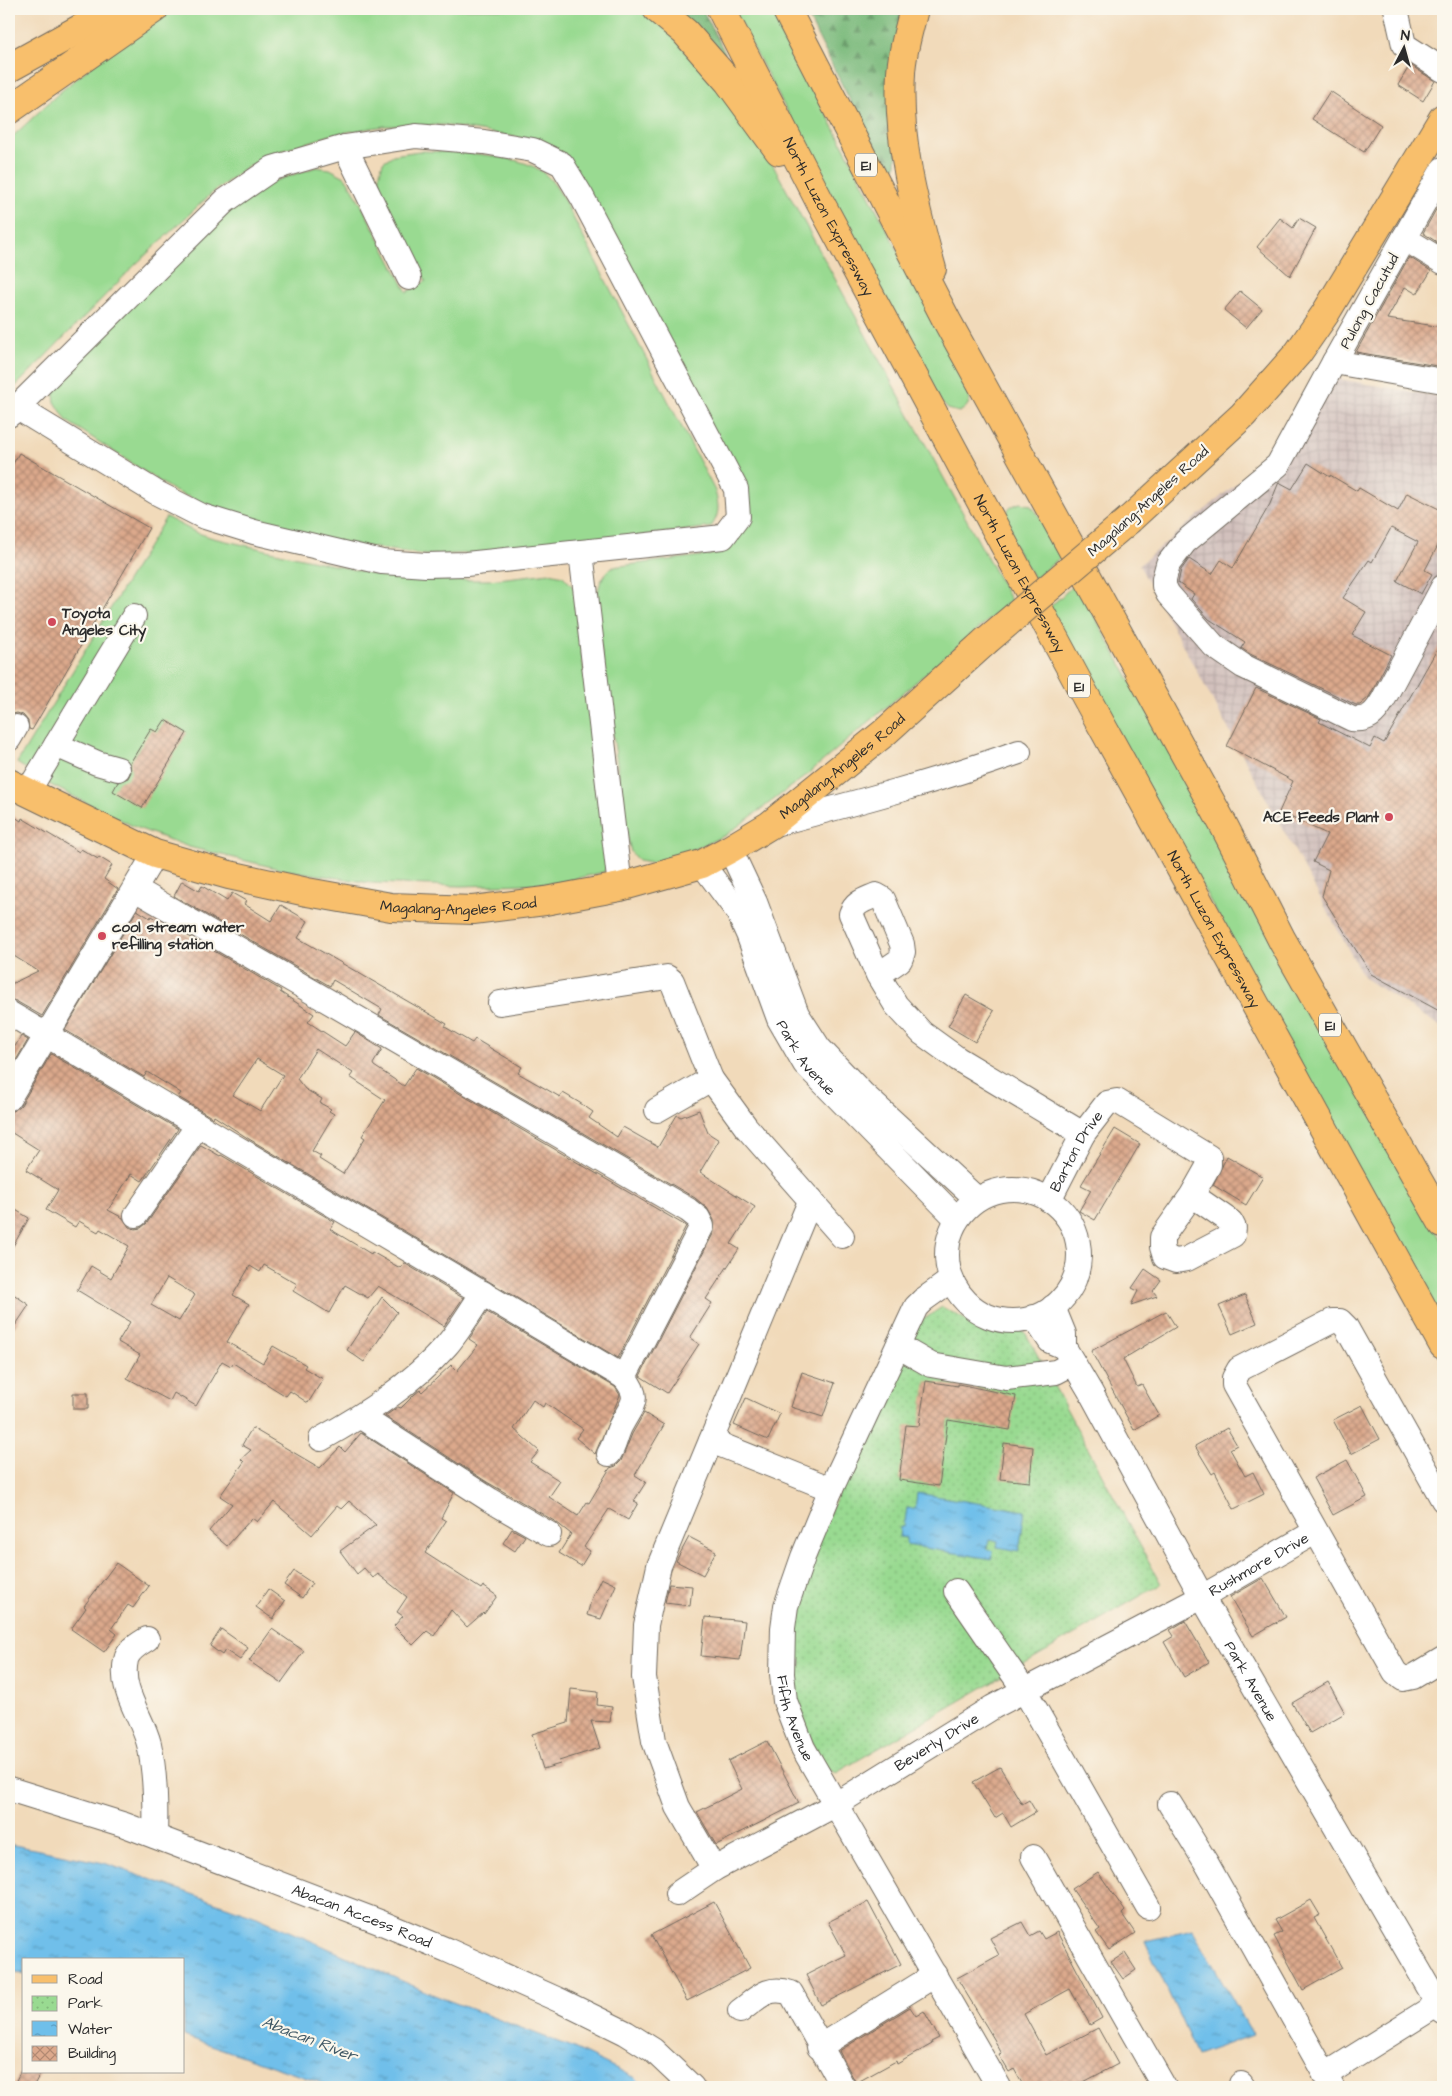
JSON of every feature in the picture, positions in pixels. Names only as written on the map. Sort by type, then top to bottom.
[{"type":"main road","points":[[9,68],[116,9]]},
{"type":"main road","points":[[9,110],[154,9]]},
{"type":"main road","points":[[657,9],[685,32],[728,81],[820,202]]},
{"type":"main road","name":"North Luzon Expressway","points":[[721,9],[820,202],[1086,698],[1443,1345]]},
{"type":"main road","name":"E1","points":[[786,9],[947,321],[1222,824],[1282,940],[1443,1224]]},
{"type":"main road","points":[[914,9],[906,39],[901,71],[900,116],[909,182],[947,321]]},
{"type":"main road","name":"Magalang-Angeles Road","points":[[18,788],[155,854],[249,880],[392,907],[473,910],[545,901],[620,887],[702,864],[770,825],[884,733],[986,641],[1130,520],[1243,415],[1298,352],[1325,314],[1439,135]]},
{"type":"street","points":[[1396,9],[1404,45],[1443,70]]},
{"type":"street","points":[[416,136],[484,142],[533,150],[562,164],[582,197],[736,489],[738,517],[723,537],[466,564],[426,565],[382,562],[254,532],[202,516],[157,493],[12,411],[225,201],[273,168],[345,148],[416,136]]},
{"type":"street","points":[[345,148],[409,278]]},
{"type":"street","name":"Pulong Cacutud","points":[[1443,169],[1334,362],[1443,382]]},
{"type":"street","points":[[1404,238],[1443,262]]},
{"type":"street","points":[[1334,362],[1278,465],[1185,542],[1168,564],[1164,586],[1168,594],[1214,646],[1236,661],[1352,719],[1363,720],[1375,713],[1383,700],[1443,587]]},
{"type":"street","points":[[581,552],[620,887]]},
{"type":"street","points":[[18,788],[56,745],[134,616]]},
{"type":"street","points":[[56,745],[118,770]]},
{"type":"street","points":[[770,825],[861,802],[949,776],[1019,752]]},
{"type":"street","name":"Park Avenue","points":[[730,849],[755,902],[812,1056]]},
{"type":"street","points":[[9,1098],[48,1036],[155,854]]},
{"type":"street","name":"Park Avenue","points":[[702,864],[738,912],[779,1019],[812,1056],[862,1093],[877,1122],[957,1219]]},
{"type":"street","points":[[135,889],[688,1210],[698,1218],[702,1226],[624,1377]]},
{"type":"street","points":[[878,975],[896,1005],[922,1033],[958,1060],[1083,1134]]},
{"type":"street","points":[[500,1003],[667,977],[672,981],[711,1080],[746,1126],[842,1236]]},
{"type":"street","points":[[9,1013],[624,1377],[633,1388],[635,1400],[629,1415],[622,1423],[609,1454]]},
{"type":"street","points":[[657,1110],[711,1080]]},
{"type":"street","name":"Barton Drive","points":[[1049,1200],[1083,1134],[1107,1103],[1117,1100],[1209,1157],[1209,1164],[1192,1195]]},
{"type":"street","name":"Park Avenue","points":[[877,1122],[977,1199]]},
{"type":"street","points":[[136,1215],[198,1124]]},
{"type":"street","points":[[1013,1189],[1032,1192],[1049,1200],[1063,1212],[1074,1229],[1079,1248],[1078,1267],[1072,1286],[1060,1301],[1044,1312],[1024,1320],[1003,1320],[983,1314],[966,1301],[956,1287],[947,1262],[948,1240],[957,1219],[977,1199],[994,1192],[1013,1189]]},
{"type":"street","points":[[714,1869],[678,1807],[654,1741],[644,1677],[646,1625],[659,1566],[811,1199]]},
{"type":"street","name":"Fifth Avenue","points":[[956,1287],[910,1325],[898,1346],[831,1489],[803,1557],[786,1606],[783,1628],[782,1674],[784,1701],[803,1748],[999,2087]]},
{"type":"street","points":[[321,1440],[361,1417],[412,1379],[447,1345],[483,1293]]},
{"type":"street","name":"Park Avenue","points":[[1044,1312],[1064,1334],[1068,1355],[1202,1597],[1442,2006]]},
{"type":"street","points":[[1443,1500],[1346,1327],[1340,1321],[1332,1321],[1239,1370],[1234,1378],[1234,1384],[1315,1532],[1395,1672],[1403,1679],[1413,1677],[1443,1659]]},
{"type":"street","points":[[898,1346],[931,1365],[1006,1378],[1056,1372],[1068,1355]]},
{"type":"street","points":[[361,1417],[490,1500],[549,1534]]},
{"type":"street","points":[[711,1441],[831,1489]]},
{"type":"street","name":"Rushmore Drive","points":[[1202,1597],[1315,1532]]},
{"type":"street","points":[[956,1591],[1026,1691],[1148,1907]]},
{"type":"street","name":"Beverly Drive","points":[[677,1894],[714,1869],[835,1805],[993,1707],[1202,1597]]},
{"type":"street","points":[[147,1639],[132,1649],[126,1659],[126,1686],[149,1744],[156,1798],[155,1836]]},
{"type":"street","name":"Abacan Access Road","points":[[9,1788],[155,1836],[382,1923],[561,2001],[626,2033],[653,2050],[692,2087]]},
{"type":"street","points":[[1170,1804],[1207,1864],[1329,2081],[1442,2006]]},
{"type":"street","points":[[1033,1856],[1164,2087]]},
{"type":"street","points":[[819,2047],[935,1975]]},
{"type":"street","points":[[740,2011],[770,1990],[790,1993],[843,2087]]},
{"type":"shaded area","name":"ACE Feeds Plant","points":[[1315,375],[1443,397],[1443,1028],[1364,978],[1139,565],[1273,453]]},
{"type":"green space","points":[[178,9],[648,9],[751,125],[1011,601],[803,778],[726,835],[683,854],[650,863],[638,861],[631,852],[627,835],[598,627],[597,603],[599,587],[606,573],[612,567],[717,554],[723,551],[734,539],[743,517],[590,195],[527,139],[444,125],[385,126],[334,134],[272,154],[247,167],[212,193],[136,264],[9,393],[9,140],[59,93],[121,41]]},
{"type":"green space","points":[[669,9],[702,9],[725,53],[718,57]]},
{"type":"green space","points":[[733,9],[772,9],[970,389],[969,403],[963,410],[959,412],[948,409],[940,401]]},
{"type":"green space","points":[[804,9],[905,9],[896,166],[885,170]]},
{"type":"green space","points":[[419,151],[482,155],[516,160],[541,171],[554,183],[715,491],[718,510],[711,527],[527,551],[426,555],[341,543],[227,512],[174,491],[67,421],[55,402],[53,388],[62,373],[254,188],[316,167],[330,169],[345,177],[407,292],[426,281],[381,193],[379,176],[383,162],[393,155]]},
{"type":"green space","points":[[1020,503],[1030,505],[1038,514],[1061,557],[1034,579],[1011,539],[1006,522],[1008,510]]},
{"type":"green space","points":[[166,517],[195,532],[213,538],[373,574],[430,580],[489,580],[550,573],[563,576],[574,588],[607,866],[604,872],[557,883],[461,886],[371,883],[280,869],[189,847],[135,827],[51,785],[17,763]]},
{"type":"green space","points":[[1076,583],[1443,1244],[1443,1324],[1049,608]]},
{"type":"green space","points":[[942,1307],[970,1322],[1014,1322],[1026,1334],[1161,1584],[836,1773],[822,1767],[788,1686],[793,1593],[914,1326]]},
{"type":"water","points":[[917,1493],[1025,1511],[1019,1551],[997,1547],[998,1541],[989,1539],[987,1549],[993,1551],[992,1559],[906,1545],[906,1538],[899,1537],[900,1527],[904,1527],[907,1508],[915,1509]]},
{"type":"water","name":"Abacan River","points":[[9,1844],[104,1863],[257,1917],[434,1995],[574,2048],[636,2078],[645,2087],[333,2087],[185,2036],[185,1958],[22,1958],[22,1974],[9,1969]]},
{"type":"water","points":[[1193,1930],[1253,2035],[1197,2055],[1145,1941]]},
{"type":"building","points":[[1410,65],[1435,81],[1423,101],[1398,85]]},
{"type":"building","points":[[1330,91],[1381,125],[1364,152],[1312,119]]},
{"type":"building","points":[[1438,206],[1443,210],[1443,246],[1423,233]]},
{"type":"building","points":[[1280,218],[1293,228],[1299,218],[1316,228],[1290,276],[1257,247]]},
{"type":"building","points":[[1409,257],[1431,271],[1417,294],[1405,287],[1387,319],[1443,327],[1443,367],[1356,352]]},
{"type":"building","points":[[1240,291],[1262,309],[1246,328],[1224,310]]},
{"type":"building","name":"Toyota Angeles City","points":[[19,453],[149,528],[32,730],[29,729],[28,721],[23,715],[17,713],[9,715],[9,471]]},
{"type":"building","points":[[1308,463],[1330,477],[1330,475],[1357,491],[1359,488],[1398,511],[1407,493],[1443,511],[1443,536],[1425,570],[1432,574],[1421,594],[1397,581],[1418,542],[1391,528],[1372,562],[1369,560],[1343,598],[1366,612],[1352,635],[1391,655],[1369,697],[1360,705],[1356,705],[1241,648],[1245,642],[1209,619],[1191,599],[1194,594],[1178,583],[1181,570],[1189,559],[1212,574],[1221,560],[1233,568],[1270,504],[1279,482],[1292,489]]},
{"type":"building","points":[[1443,639],[1443,1013],[1371,974],[1322,896],[1329,870],[1313,862],[1327,834],[1279,812],[1293,781],[1227,746],[1256,688],[1321,719],[1319,722],[1370,748],[1375,738],[1384,743]]},
{"type":"building","points":[[165,720],[187,733],[142,808],[113,791],[118,782],[128,778],[131,772],[130,763],[151,729],[157,732]]},
{"type":"building","points":[[9,813],[21,821],[22,818],[79,852],[81,849],[112,865],[104,879],[118,889],[42,1016],[9,999],[9,985],[38,971],[9,953]]},
{"type":"building","points":[[182,881],[199,891],[202,886],[227,901],[232,893],[246,901],[244,904],[271,921],[281,905],[308,921],[298,938],[447,1024],[445,1027],[472,1043],[475,1039],[522,1067],[518,1073],[560,1097],[563,1093],[580,1103],[593,1112],[589,1118],[617,1137],[623,1127],[658,1147],[677,1115],[681,1117],[699,1110],[708,1133],[719,1140],[700,1172],[755,1207],[731,1244],[739,1249],[706,1299],[712,1303],[690,1338],[699,1344],[667,1393],[640,1376],[714,1232],[714,1220],[707,1208],[695,1198],[379,1015],[382,1009],[333,980],[330,986],[174,896]]},
{"type":"building","points":[[137,910],[150,918],[151,916],[159,921],[159,919],[281,990],[280,992],[314,1014],[308,1022],[345,1046],[355,1032],[382,1049],[373,1064],[374,1066],[404,1086],[416,1068],[686,1226],[618,1358],[249,1139],[214,1116],[213,1118],[178,1097],[181,1093],[147,1072],[144,1077],[65,1030]],"holes":[[[316,1049],[353,1073],[350,1077],[385,1100],[362,1136],[365,1138],[343,1174],[319,1159],[321,1156],[312,1151],[334,1114],[329,1111],[331,1109],[320,1103],[322,1099],[305,1089],[297,1079]],[[257,1059],[283,1075],[260,1111],[233,1095]]]},
{"type":"building","points":[[966,995],[994,1011],[975,1042],[948,1026]]},
{"type":"building","points":[[21,1036],[28,1040],[9,1072],[9,1057]]},
{"type":"building","points":[[51,1054],[178,1129],[142,1181],[131,1174],[108,1210],[123,1218],[129,1227],[141,1228],[147,1223],[201,1145],[335,1222],[330,1229],[371,1254],[372,1252],[400,1268],[404,1263],[463,1298],[444,1326],[378,1286],[368,1298],[345,1285],[329,1313],[293,1291],[297,1284],[264,1265],[260,1272],[250,1266],[233,1295],[249,1304],[227,1342],[263,1363],[273,1346],[306,1365],[304,1368],[323,1379],[308,1403],[290,1391],[286,1396],[233,1363],[231,1366],[222,1361],[196,1406],[174,1393],[170,1401],[127,1378],[140,1355],[118,1342],[130,1322],[77,1290],[91,1266],[111,1278],[129,1246],[100,1229],[98,1232],[79,1221],[75,1227],[46,1210],[58,1190],[26,1170],[39,1150],[9,1131],[9,1112],[21,1105]],"holes":[[[167,1278],[195,1295],[179,1321],[151,1305]]]},
{"type":"building","points":[[1115,1129],[1140,1144],[1095,1220],[1079,1211],[1091,1190],[1081,1185]]},
{"type":"building","points":[[1227,1156],[1263,1177],[1246,1205],[1213,1185]]},
{"type":"building","points":[[9,1206],[29,1218],[9,1253]]},
{"type":"building","points":[[1145,1269],[1161,1280],[1153,1291],[1157,1296],[1131,1305],[1138,1291],[1132,1288]]},
{"type":"building","points":[[9,1291],[29,1305],[9,1335]]},
{"type":"building","points":[[1245,1295],[1257,1323],[1232,1334],[1219,1306]]},
{"type":"building","points":[[382,1297],[397,1312],[364,1362],[347,1350]]},
{"type":"building","points":[[1166,1311],[1176,1327],[1123,1359],[1137,1387],[1142,1385],[1159,1415],[1134,1430],[1091,1351]]},
{"type":"building","points":[[487,1312],[615,1387],[620,1395],[595,1454],[576,1438],[583,1429],[545,1403],[543,1407],[533,1400],[514,1429],[539,1451],[530,1462],[560,1481],[549,1497],[578,1516],[587,1502],[589,1503],[610,1468],[616,1466],[621,1461],[632,1434],[644,1413],[664,1425],[635,1475],[646,1482],[634,1501],[638,1503],[628,1520],[609,1509],[584,1547],[590,1551],[581,1566],[559,1553],[571,1534],[556,1522],[487,1482],[385,1416],[398,1407],[401,1408],[420,1390],[422,1392],[451,1365],[457,1371],[478,1345],[469,1339]]},
{"type":"building","points":[[802,1372],[835,1383],[823,1417],[791,1407]]},
{"type":"building","points":[[926,1381],[958,1386],[958,1384],[1016,1396],[1010,1430],[948,1420],[939,1486],[899,1480],[906,1425],[919,1426]]},
{"type":"building","points":[[73,1393],[88,1393],[88,1409],[73,1409]]},
{"type":"building","points":[[746,1398],[780,1414],[768,1440],[734,1425]]},
{"type":"building","points":[[1362,1405],[1380,1439],[1351,1454],[1333,1420]]},
{"type":"building","points":[[252,1428],[320,1468],[340,1447],[345,1452],[361,1433],[454,1493],[441,1518],[446,1521],[425,1553],[481,1589],[483,1586],[497,1596],[484,1614],[467,1627],[451,1610],[434,1636],[427,1631],[413,1645],[394,1626],[403,1616],[397,1612],[407,1597],[378,1574],[373,1578],[364,1568],[357,1574],[340,1551],[376,1525],[349,1501],[341,1509],[337,1506],[312,1535],[274,1502],[257,1522],[252,1518],[227,1546],[209,1531],[232,1504],[220,1496],[244,1462],[241,1459],[251,1450],[242,1445]]},
{"type":"building","points":[[1227,1428],[1237,1445],[1230,1449],[1245,1476],[1253,1472],[1264,1494],[1234,1509],[1215,1472],[1212,1474],[1195,1446]]},
{"type":"building","points":[[1004,1443],[1033,1447],[1030,1482],[1000,1479]]},
{"type":"building","points":[[1347,1460],[1367,1497],[1333,1515],[1313,1478]]},
{"type":"building","points":[[512,1529],[525,1536],[515,1551],[503,1543]]},
{"type":"building","points":[[689,1537],[716,1551],[703,1575],[676,1561]]},
{"type":"building","points":[[116,1563],[149,1586],[133,1608],[128,1605],[111,1629],[117,1634],[104,1652],[71,1629],[86,1608],[84,1606]]},
{"type":"building","points":[[294,1571],[312,1583],[302,1598],[284,1585]]},
{"type":"building","points":[[601,1578],[616,1585],[601,1619],[587,1615],[592,1597]]},
{"type":"building","points":[[1263,1578],[1286,1617],[1253,1636],[1230,1597]]},
{"type":"building","points":[[669,1584],[692,1586],[690,1606],[665,1603]]},
{"type":"building","points":[[268,1589],[285,1601],[273,1619],[256,1607]]},
{"type":"building","points":[[705,1617],[745,1621],[740,1660],[701,1656]]},
{"type":"building","points":[[1185,1621],[1209,1662],[1184,1677],[1164,1642],[1174,1636],[1170,1630]]},
{"type":"building","points":[[221,1629],[248,1648],[240,1660],[225,1650],[222,1655],[210,1646]]},
{"type":"building","points":[[272,1629],[304,1651],[281,1683],[249,1661]]},
{"type":"building","points":[[1328,1682],[1345,1713],[1310,1733],[1292,1703]]},
{"type":"building","points":[[571,1689],[598,1692],[597,1705],[612,1707],[610,1722],[591,1721],[600,1748],[559,1761],[560,1764],[543,1769],[532,1734],[568,1723]]},
{"type":"building","points":[[767,1741],[799,1803],[716,1845],[697,1812],[742,1789],[728,1761]]},
{"type":"building","points":[[1000,1767],[1022,1804],[1029,1800],[1036,1812],[1011,1827],[1003,1813],[995,1818],[973,1782]]},
{"type":"building","points":[[1098,1872],[1125,1911],[1122,1914],[1135,1933],[1109,1950],[1096,1932],[1100,1929],[1072,1889]]},
{"type":"building","points":[[1311,1900],[1320,1915],[1314,1918],[1342,1968],[1303,1990],[1274,1936],[1282,1932],[1275,1920]]},
{"type":"building","points":[[714,1902],[750,1968],[687,2001],[651,1935]]},
{"type":"building","points":[[868,1902],[901,1964],[821,2005],[806,1975],[846,1955],[828,1922]]},
{"type":"building","points":[[1022,1922],[1030,1936],[1039,1931],[1044,1939],[1057,1932],[1102,2018],[1090,2025],[1070,1989],[1024,2014],[1046,2055],[1098,2028],[1118,2064],[1074,2087],[1024,2087],[1014,2069],[1009,2072],[999,2055],[1002,2054],[994,2039],[957,1978],[999,1955],[990,1938]]},
{"type":"building","points":[[1125,1953],[1136,1970],[1123,1979],[1111,1962]]},
{"type":"building","points":[[910,2007],[916,2016],[924,2011],[939,2038],[897,2064],[896,2061],[856,2083],[839,2051]]},
{"type":"building","points":[[20,2072],[22,2074],[40,2074],[33,2087],[13,2087]]},
{"type":"place","name":"Toyota Angeles City","points":[[52,622]]},
{"type":"place","name":"ACE Feeds Plant","points":[[1389,817]]},
{"type":"place","name":"cool stream water refilling station","points":[[102,936]]}]
